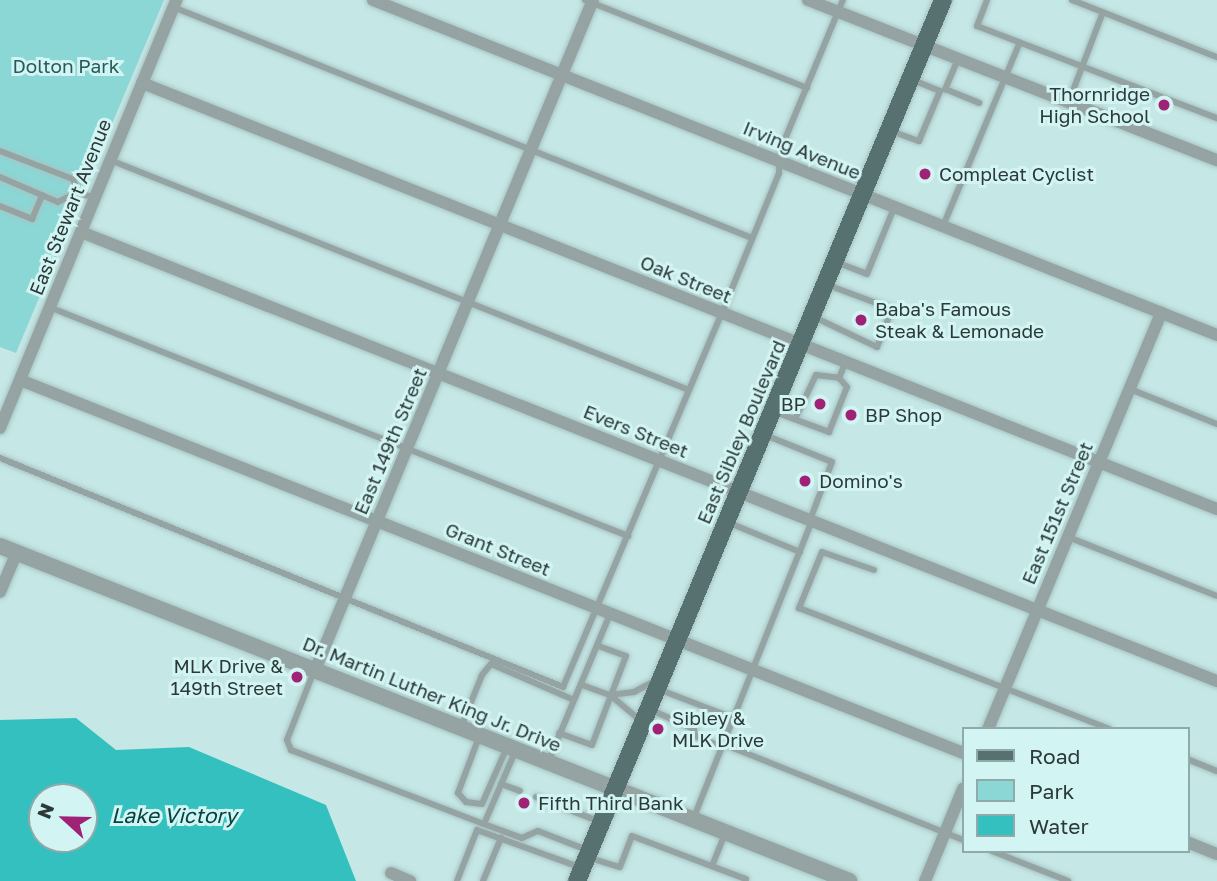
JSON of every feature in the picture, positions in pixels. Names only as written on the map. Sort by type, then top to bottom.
[{"type":"main road","name":"East Sibley Boulevard","points":[[583,864],[943,0]]},
{"type":"street","name":"Irving Avenue","points":[[373,0],[1217,335]]},
{"type":"street","points":[[808,0],[841,6],[925,46],[1217,160]]},
{"type":"street","points":[[562,75],[590,1]]},
{"type":"street","name":"East Stewart Avenue","points":[[0,428],[174,4]]},
{"type":"street","name":"East 149th Street","points":[[315,670],[562,75]]},
{"type":"street","name":"Oak Street","points":[[142,83],[845,364],[1217,509]]},
{"type":"street","name":"Evers Street","points":[[80,232],[1217,681]]},
{"type":"street","name":"East 151st Street","points":[[989,727],[1161,313]]},
{"type":"street","name":"Grant Street","points":[[20,380],[962,753]]},
{"type":"street","name":"Dr. Martin Luther King Jr. Drive","points":[[0,546],[849,881]]},
{"type":"street","points":[[0,592],[17,552]]},
{"type":"street","points":[[925,881],[962,791]]},
{"type":"street","points":[[1189,843],[1217,854]]},
{"type":"street","points":[[391,873],[410,881]]},
{"type":"lane","points":[[987,0],[976,26],[1217,118]]},
{"type":"lane","points":[[1072,0],[1217,57]]},
{"type":"lane","points":[[590,1],[807,88]]},
{"type":"lane","points":[[174,4],[752,238]]},
{"type":"lane","points":[[548,762],[572,699],[582,685],[598,646],[604,611],[628,536],[722,313],[841,6]]},
{"type":"lane","points":[[1068,102],[1103,12]]},
{"type":"lane","points":[[943,226],[1020,42]]},
{"type":"lane","points":[[889,130],[919,141],[958,59]]},
{"type":"lane","points":[[911,79],[979,103]]},
{"type":"lane","points":[[0,151],[73,179],[78,192]]},
{"type":"lane","points":[[110,160],[689,390]]},
{"type":"lane","points":[[0,177],[58,202],[78,192],[94,198]]},
{"type":"lane","points":[[0,206],[32,219],[42,195]]},
{"type":"lane","points":[[835,262],[867,274],[895,207]]},
{"type":"lane","points":[[812,316],[877,347],[892,309],[825,284]]},
{"type":"lane","points":[[49,307],[628,536]]},
{"type":"lane","points":[[839,378],[845,364]]},
{"type":"lane","points":[[773,411],[829,432],[847,387],[839,378],[816,375],[795,419]]},
{"type":"lane","points":[[1129,389],[1217,424]]},
{"type":"lane","points":[[693,819],[800,552],[832,462],[763,434]]},
{"type":"lane","points":[[0,458],[563,687],[604,611]]},
{"type":"lane","points":[[726,522],[800,552]]},
{"type":"lane","points":[[1068,537],[1217,596]]},
{"type":"lane","points":[[874,570],[822,552],[799,608],[1104,727]]},
{"type":"lane","points":[[559,733],[592,745],[626,656],[598,646]]},
{"type":"lane","points":[[461,727],[482,675],[491,664],[572,699]]},
{"type":"lane","points":[[315,670],[287,740],[291,750],[523,838],[538,831],[583,864]]},
{"type":"lane","points":[[610,695],[634,692],[658,683],[733,718]]},
{"type":"lane","points":[[582,685],[610,695],[644,715],[694,729],[695,736],[962,840]]},
{"type":"lane","points":[[479,735],[458,793],[467,802],[482,804],[512,748]]},
{"type":"lane","points":[[457,881],[477,830],[502,784],[512,748]]},
{"type":"lane","points":[[1189,760],[1217,771]]},
{"type":"lane","points":[[502,784],[520,791]]},
{"type":"lane","points":[[536,797],[600,822]]},
{"type":"lane","points":[[477,830],[583,864],[620,867],[632,836],[746,879]]},
{"type":"lane","points":[[712,866],[726,832]]},
{"type":"lane","points":[[483,881],[501,838]]},
{"type":"lane","points":[[997,853],[1068,881]]},
{"type":"green space","name":"Dolton Park","points":[[0,0],[164,0],[16,353],[0,347]]},
{"type":"water","name":"Lake Victory","points":[[76,718],[116,750],[189,747],[326,805],[356,881],[0,881],[0,720]]},
{"type":"place","name":"Thornridge High School","points":[[1164,105]]},
{"type":"place","name":"Compleat Cyclist","points":[[925,174]]},
{"type":"place","name":"Baba's Famous Steak & Lemonade","points":[[861,320]]},
{"type":"place","name":"BP","points":[[820,404]]},
{"type":"place","name":"BP Shop","points":[[851,415]]},
{"type":"place","name":"Domino's","points":[[805,481]]},
{"type":"place","name":"MLK Drive & 149th Street","points":[[297,677]]},
{"type":"place","name":"Sibley & MLK Drive","points":[[658,729]]},
{"type":"place","name":"Fifth Third Bank","points":[[524,803]]}]
